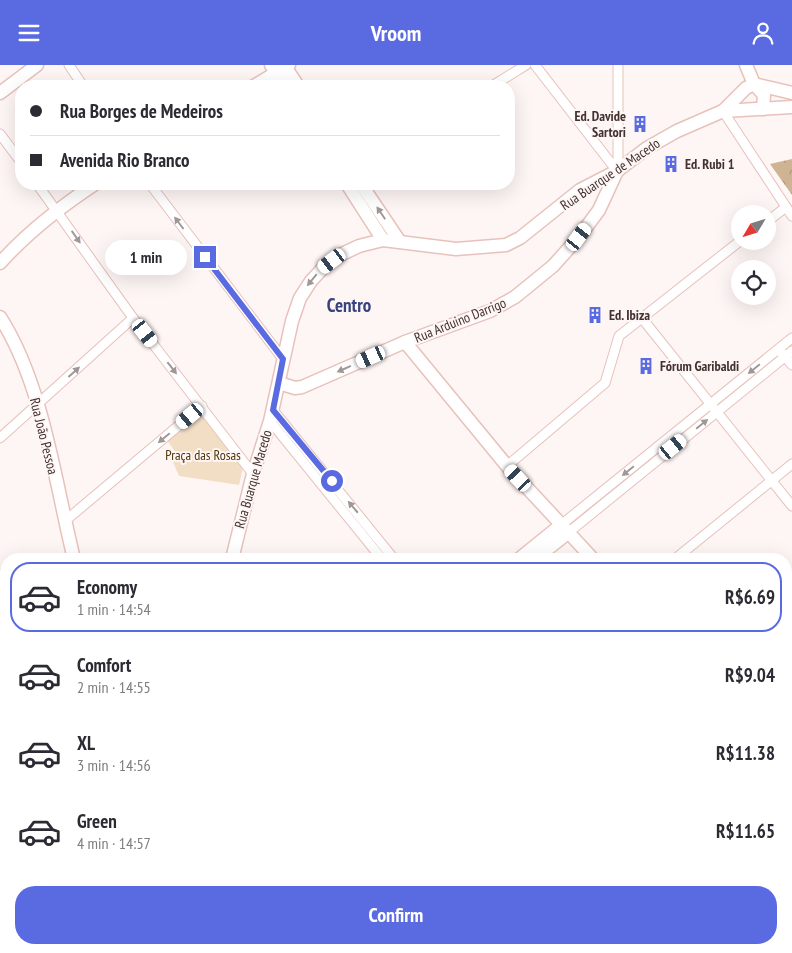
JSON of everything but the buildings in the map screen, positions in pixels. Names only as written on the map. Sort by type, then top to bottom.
[{"type":"main road","points":[[17,80],[37,65]]},
{"type":"main road","points":[[746,65],[754,84]]},
{"type":"main road","points":[[263,80],[281,67]]},
{"type":"main road","points":[[281,67],[283,80]]},
{"type":"main road","points":[[281,67],[293,80]]},
{"type":"main road","points":[[0,93],[15,82]]},
{"type":"main road","points":[[754,84],[792,93]]},
{"type":"main road","points":[[754,84],[747,94],[759,110]]},
{"type":"main road","name":"Rua Buarque de Macedo","points":[[723,111],[746,88],[754,84]]},
{"type":"main road","name":"Rua Buarque de Macedo","points":[[383,240],[456,249],[506,245],[520,238],[580,190],[617,170],[676,131],[723,111],[792,107]]},
{"type":"main road","name":"Rua Arduino Darrigo","points":[[279,383],[295,388],[302,387],[405,342],[470,319],[515,297],[553,266],[579,237],[599,210],[617,170]]},
{"type":"main road","points":[[0,263],[21,241],[56,210],[86,190]]},
{"type":"main road","points":[[351,190],[383,240]]},
{"type":"main road","points":[[365,190],[400,242]]},
{"type":"main road","name":"Rua Buarque Macedo","points":[[233,553],[300,298],[311,281],[340,255],[359,246],[383,240]]},
{"type":"main road","name":"Rua João Pessoa","points":[[0,317],[17,347],[38,405],[73,553]]},
{"type":"main road","points":[[405,342],[507,466],[588,553]]},
{"type":"main road","points":[[528,553],[565,528]]},
{"type":"main road","points":[[540,553],[565,528]]},
{"type":"street","points":[[69,65],[79,80]]},
{"type":"street","points":[[502,80],[526,65]]},
{"type":"street","points":[[535,65],[617,170]]},
{"type":"street","points":[[617,170],[618,65]]},
{"type":"street","points":[[723,111],[792,215]]},
{"type":"street","points":[[0,133],[15,154]]},
{"type":"street","points":[[41,190],[133,318],[253,474]]},
{"type":"street","points":[[155,190],[283,359]]},
{"type":"street","points":[[776,215],[786,207]]},
{"type":"street","points":[[507,466],[601,388],[609,375],[619,336],[731,248]]},
{"type":"street","points":[[641,317],[792,506]]},
{"type":"street","points":[[0,438],[133,318]]},
{"type":"street","points":[[565,528],[785,352],[792,338]]},
{"type":"street","points":[[785,352],[792,365]]},
{"type":"street","points":[[65,521],[202,406]]},
{"type":"street","points":[[271,415],[363,527],[388,553]]},
{"type":"street","points":[[682,553],[792,464]]},
{"type":"street","points":[[363,527],[378,553]]},
{"type":"green space","points":[[792,159],[792,195],[770,164]]},
{"type":"green space","name":"Praça das Rosas","points":[[202,411],[243,467],[239,485],[179,476],[173,462],[178,456],[167,440]]},
{"type":"place","name":"Ed. Davide Sartori","points":[[640,124]]},
{"type":"place","name":"Ed. Rubi 1","points":[[671,164]]},
{"type":"place","name":"Ed. Ibiza","points":[[595,315]]},
{"type":"place","name":"Fórum Garibaldi","points":[[646,366]]},
{"type":"district","name":"Centro","points":[[349,305]]},
{"type":"route","points":[[205,257],[283,359],[273,410],[332,481]]}]
